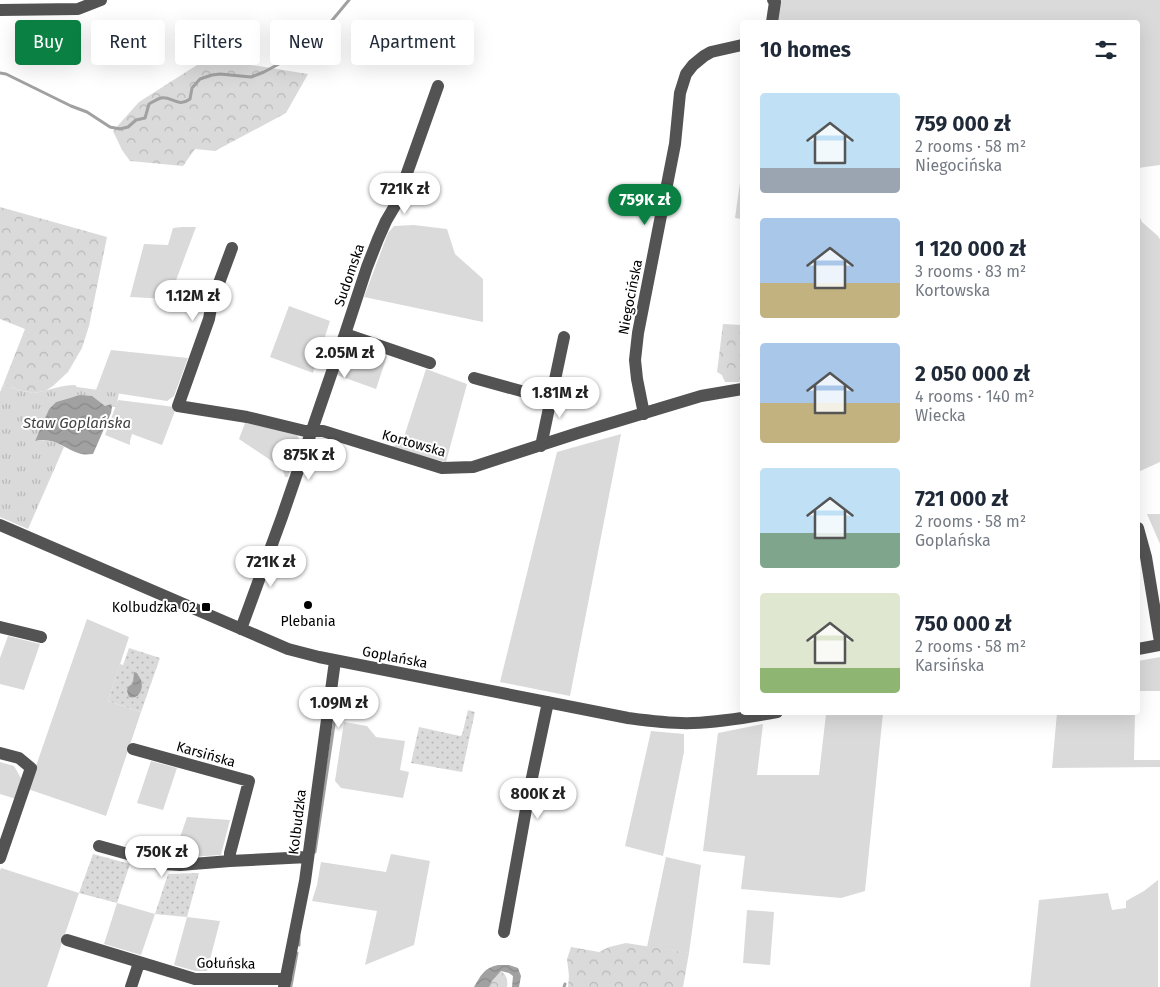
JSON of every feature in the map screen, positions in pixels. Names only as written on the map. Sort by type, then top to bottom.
[{"type":"street","points":[[0,10],[78,9],[101,0]]},
{"type":"street","points":[[772,20],[773,0]]},
{"type":"street","name":"Niegocińska","points":[[644,414],[635,360],[638,333],[675,144],[680,93],[686,74],[692,65],[712,52],[740,45]]},
{"type":"street","name":"Sudomska","points":[[241,629],[346,334],[367,267],[378,239],[396,204],[438,86]]},
{"type":"street","name":"Kortowska","points":[[232,248],[178,406],[247,417],[305,431],[323,431],[442,468],[473,467],[701,396],[740,389]]},
{"type":"street","points":[[346,334],[430,364]]},
{"type":"street","points":[[541,446],[564,337]]},
{"type":"street","points":[[474,378],[550,399]]},
{"type":"street","name":"Goplańska","points":[[0,525],[288,649],[335,661],[628,718],[673,723],[708,722],[756,715]]},
{"type":"street","points":[[1140,535],[1146,557],[1160,644],[1140,649]]},
{"type":"street","points":[[0,627],[41,637]]},
{"type":"street","name":"Kolbudzka","points":[[285,983],[305,881],[335,661]]},
{"type":"street","points":[[504,932],[530,787],[548,702]]},
{"type":"street","name":"Karsińska","points":[[133,749],[249,782],[230,853],[230,861]]},
{"type":"street","points":[[0,753],[19,758],[31,768],[0,858]]},
{"type":"street","points":[[99,846],[164,864],[180,865],[308,857]]},
{"type":"street","name":"Gołuńska","points":[[67,940],[195,979],[285,983]]},
{"type":"street","points":[[131,987],[138,963]]},
{"type":"green space","points":[[779,0],[1160,0],[1160,165],[1140,168],[1140,20],[776,20]]},
{"type":"green space","points":[[197,65],[252,65],[308,74],[286,113],[215,151],[195,149],[183,166],[130,161],[122,150],[113,131],[139,102]]},
{"type":"green space","points":[[740,182],[740,219],[735,218]]},
{"type":"green space","points":[[0,207],[107,237],[89,326],[82,348],[68,372],[45,391],[33,393],[3,385],[25,329],[0,319]]},
{"type":"green space","points":[[1140,218],[1142,222],[1160,239],[1160,462],[1140,471]]},
{"type":"green space","points":[[414,225],[447,229],[455,254],[483,279],[483,322],[364,297],[388,233],[394,226]]},
{"type":"green space","points":[[196,227],[169,299],[130,297],[144,244],[168,245],[173,228]]},
{"type":"green space","points":[[289,306],[330,321],[313,373],[270,357]]},
{"type":"green space","points":[[723,324],[740,325],[740,382],[725,382],[722,375],[717,372]]},
{"type":"green space","points":[[353,344],[387,356],[376,389],[337,375],[346,347]]},
{"type":"green space","points":[[111,350],[188,358],[174,396],[167,401],[96,390]]},
{"type":"green space","points":[[426,369],[467,384],[446,462],[391,447],[402,443]]},
{"type":"green space","points":[[3,385],[33,393],[75,385],[77,387],[119,393],[116,407],[112,407],[110,404],[105,407],[80,395],[56,402],[49,409],[35,441],[50,441],[64,447],[28,529],[0,517],[0,392]]},
{"type":"green space","points":[[118,400],[175,407],[162,445],[132,434],[130,445],[105,435]]},
{"type":"green space","points":[[245,423],[260,424],[297,435],[299,439],[288,477],[285,477],[282,468],[239,439]]},
{"type":"green space","points":[[621,434],[570,696],[500,682],[557,452]]},
{"type":"green space","points":[[1147,514],[1160,514],[1160,544]]},
{"type":"green space","points":[[87,619],[129,637],[108,701],[141,712],[106,816],[28,789]]},
{"type":"green space","points":[[8,636],[40,644],[24,690],[0,684],[0,658]]},
{"type":"green space","points":[[129,648],[160,658],[141,712],[108,701],[120,664],[123,665]]},
{"type":"green space","points":[[1160,657],[1160,691],[1140,691],[1140,661]]},
{"type":"green space","points":[[468,710],[475,712],[462,772],[411,763],[419,727],[460,736],[462,735]]},
{"type":"green space","points":[[826,715],[883,715],[865,891],[841,898],[741,889],[745,856],[703,851],[718,733],[763,724],[757,775],[819,775]]},
{"type":"green space","points":[[1057,715],[1135,715],[1134,760],[1160,760],[1160,767],[1052,768]]},
{"type":"green space","points":[[344,722],[367,726],[376,737],[405,741],[400,770],[409,772],[403,798],[341,788],[335,781]]},
{"type":"green space","points":[[651,731],[684,734],[684,752],[663,856],[625,846]]},
{"type":"green space","points":[[151,761],[177,768],[163,810],[137,803]]},
{"type":"green space","points":[[0,762],[14,766],[22,780],[16,799],[0,794]]},
{"type":"green space","points":[[187,817],[230,820],[221,855],[173,858]]},
{"type":"green space","points":[[93,854],[130,864],[117,903],[79,893]]},
{"type":"green space","points":[[391,854],[430,861],[414,945],[365,965],[377,911],[312,901],[321,862],[386,872]]},
{"type":"green space","points":[[666,857],[701,865],[689,953],[647,947]]},
{"type":"green space","points":[[1,868],[79,893],[47,987],[0,987]]},
{"type":"green space","points":[[199,873],[187,917],[155,914],[168,874]]},
{"type":"green space","points":[[1158,880],[1158,987],[1030,987],[1039,900],[1108,893],[1112,910],[1126,908],[1126,901],[1144,891]]},
{"type":"green space","points":[[117,903],[155,914],[141,955],[104,944]]},
{"type":"green space","points":[[747,910],[774,912],[770,965],[743,963]]},
{"type":"green space","points":[[187,917],[220,921],[207,971],[195,971],[174,965]]},
{"type":"green space","points":[[626,943],[689,953],[683,987],[568,987],[567,959],[571,947],[599,952],[609,947]]},
{"type":"green space","points":[[501,971],[507,978],[507,987],[489,987],[492,981]]},
{"type":"water","name":"Staw Goplańska","points":[[80,395],[92,396],[105,406],[111,404],[112,407],[93,454],[81,454],[48,440],[35,441],[49,409],[56,402]]},
{"type":"water","points":[[134,672],[141,679],[142,686],[140,693],[136,697],[129,697],[127,691],[128,687],[133,683]]},
{"type":"water","points":[[498,965],[509,965],[518,968],[521,976],[519,987],[512,987],[513,976],[501,971],[489,987],[474,987],[486,970]]},
{"type":"waterway","points":[[0,73],[6,74],[87,112],[110,127],[120,129],[128,127],[136,120],[145,118],[149,104],[158,99],[165,98],[178,102],[190,99],[192,88],[200,79],[220,74],[251,77],[288,59],[304,54],[349,0]]},
{"type":"waterway","points":[[315,852],[336,711]]},
{"type":"waterway","points":[[299,936],[299,945]]},
{"type":"waterway","points":[[291,986],[297,953]]},
{"type":"place","name":"Plebania","points":[[308,605]]},
{"type":"place","name":"Kolbudzka 02","points":[[206,607]]}]
